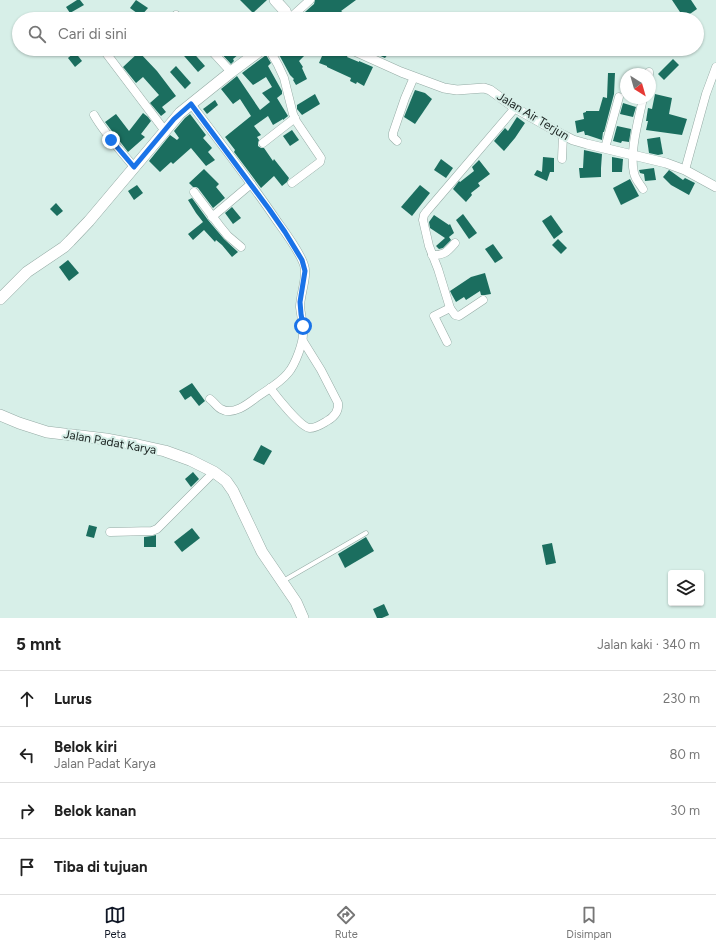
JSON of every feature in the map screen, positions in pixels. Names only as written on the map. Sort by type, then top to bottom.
[{"type":"main road","points":[[276,0],[286,12]]},
{"type":"main road","points":[[0,299],[31,269],[67,244],[89,221],[180,113],[253,56]]},
{"type":"main road","name":"Jalan Padat Karya","points":[[0,415],[47,432],[106,439],[165,451],[190,460],[214,472],[226,481],[233,490],[262,552],[296,602],[303,618]]},
{"type":"street","points":[[297,12],[310,0]]},
{"type":"street","points":[[108,56],[165,130]]},
{"type":"street","points":[[216,56],[231,72]]},
{"type":"street","points":[[273,56],[284,78],[295,118],[321,158],[320,162],[292,183]]},
{"type":"street","name":"Jalan Air Terjun","points":[[365,56],[444,88],[453,90],[488,89],[515,108],[563,135],[581,143],[666,163],[685,170],[716,187]]},
{"type":"street","points":[[685,170],[706,94],[716,67]]},
{"type":"street","points":[[397,141],[393,138],[393,132],[414,77]]},
{"type":"street","points":[[604,148],[619,98]]},
{"type":"street","points":[[191,104],[285,232],[300,256],[305,271],[300,302],[304,332],[303,341],[290,371],[270,388],[239,408],[225,411],[210,399]]},
{"type":"street","points":[[643,104],[633,155],[634,174],[643,189]]},
{"type":"street","points":[[484,300],[459,316],[455,315],[450,308],[432,255],[423,225],[423,220],[424,215],[515,108]]},
{"type":"street","points":[[94,115],[111,140],[134,167]]},
{"type":"street","points":[[263,143],[295,118]]},
{"type":"street","points":[[562,159],[563,135]]},
{"type":"street","points":[[212,216],[250,184]]},
{"type":"street","points":[[194,192],[228,236],[241,247]]},
{"type":"street","points":[[432,255],[443,255],[455,243]]},
{"type":"street","points":[[447,342],[434,316],[450,308]]},
{"type":"street","points":[[270,388],[298,421],[306,427],[310,428],[321,425],[333,417],[338,408],[338,403],[321,370],[303,341]]},
{"type":"street","points":[[110,532],[152,531],[157,529],[214,472]]},
{"type":"lane","points":[[282,581],[366,533]]},
{"type":"building","points":[[77,0],[80,0],[84,5],[72,12],[69,12],[66,7]]},
{"type":"building","points":[[136,0],[148,8],[144,12],[136,12],[130,8]]},
{"type":"building","points":[[240,0],[267,0],[254,12],[252,12]]},
{"type":"building","points":[[315,0],[356,0],[341,11],[342,12],[305,12],[314,4]]},
{"type":"building","points":[[672,0],[691,0],[697,9],[693,12],[680,12]]},
{"type":"building","points":[[70,56],[78,56],[82,61],[75,67],[68,58]]},
{"type":"building","points":[[135,56],[143,56],[157,71],[176,96],[162,107],[166,112],[161,116],[150,103],[159,95],[143,77],[136,83],[123,67]]},
{"type":"building","points":[[184,56],[196,56],[205,66],[198,72]]},
{"type":"building","points":[[224,56],[237,56],[233,59],[234,61],[231,64]]},
{"type":"building","points":[[267,56],[271,63],[268,66],[282,91],[282,94],[277,98],[288,116],[273,125],[268,116],[254,126],[261,135],[257,137],[259,140],[258,146],[264,148],[273,161],[274,159],[289,178],[282,186],[274,176],[261,188],[234,152],[235,150],[225,137],[251,116],[240,99],[233,104],[221,89],[237,76],[260,110],[270,102],[262,93],[272,87],[266,77],[253,85],[242,73]]},
{"type":"building","points":[[280,56],[304,56],[299,61],[303,67],[302,68],[307,79],[296,85],[293,80],[294,79],[290,75]]},
{"type":"building","points":[[322,56],[348,56],[373,67],[364,86],[357,82],[356,84],[350,81],[351,78],[319,63]]},
{"type":"building","points":[[673,59],[679,65],[664,80],[658,74]]},
{"type":"building","points":[[176,66],[191,83],[185,89],[170,72]]},
{"type":"building","points":[[608,73],[615,73],[614,94],[602,140],[585,135],[584,131],[577,133],[575,121],[584,119],[583,113],[586,111],[599,111],[603,97],[607,98]]},
{"type":"building","points":[[415,90],[425,93],[432,99],[415,124],[404,117]]},
{"type":"building","points":[[315,94],[320,104],[302,115],[297,109],[297,105]]},
{"type":"building","points":[[656,94],[672,98],[669,114],[687,119],[682,135],[646,130],[648,108],[652,109],[653,104],[656,104]]},
{"type":"building","points":[[215,100],[218,105],[207,114],[203,109]]},
{"type":"building","points":[[623,104],[636,107],[633,117],[620,114]]},
{"type":"building","points":[[143,113],[151,121],[141,134],[145,137],[128,152],[105,122],[116,114],[129,131]]},
{"type":"building","points":[[190,114],[206,135],[203,138],[212,148],[208,152],[215,160],[206,166],[191,148],[173,164],[171,162],[160,172],[149,161],[170,135],[177,140],[179,138],[174,131]]},
{"type":"building","points":[[517,117],[525,123],[504,151],[494,141],[505,128],[508,131]]},
{"type":"building","points":[[617,126],[631,129],[629,142],[622,141],[621,143],[613,141]]},
{"type":"building","points":[[292,130],[299,140],[290,146],[283,136]]},
{"type":"building","points":[[660,137],[663,154],[658,155],[649,153],[647,139]]},
{"type":"building","points":[[584,150],[602,154],[601,177],[580,178],[579,168],[583,168]]},
{"type":"building","points":[[543,157],[554,158],[554,172],[550,172],[547,181],[534,175],[537,170],[542,172]]},
{"type":"building","points":[[612,157],[623,159],[622,172],[612,172]]},
{"type":"building","points":[[441,159],[453,168],[446,178],[434,170]]},
{"type":"building","points":[[479,160],[490,174],[478,183],[480,186],[471,193],[472,195],[466,202],[453,189],[459,181],[460,182],[474,171],[472,167]]},
{"type":"building","points":[[654,168],[656,180],[645,181],[644,174],[640,173],[639,170]]},
{"type":"building","points":[[204,169],[219,184],[216,187],[225,198],[213,208],[198,188],[193,187],[189,183]]},
{"type":"building","points":[[669,170],[683,180],[685,178],[695,183],[689,195],[671,185],[663,177]]},
{"type":"building","points":[[630,179],[639,196],[621,205],[613,188]]},
{"type":"building","points":[[137,185],[143,193],[134,200],[128,191]]},
{"type":"building","points":[[420,185],[430,193],[412,216],[401,207]]},
{"type":"building","points":[[192,198],[224,239],[238,252],[232,257],[222,245],[216,240],[215,242],[204,230],[193,240],[188,234],[203,222],[188,200]]},
{"type":"building","points":[[56,203],[63,211],[57,216],[50,209]]},
{"type":"building","points":[[232,207],[241,218],[233,224],[225,213]]},
{"type":"building","points":[[463,214],[477,233],[469,239],[456,220]]},
{"type":"building","points":[[434,215],[449,225],[450,224],[454,233],[449,237],[451,240],[443,248],[439,249],[436,246],[445,238],[430,228],[429,222]]},
{"type":"building","points":[[551,215],[563,232],[554,239],[542,221]]},
{"type":"building","points":[[558,239],[567,248],[561,254],[552,245]]},
{"type":"building","points":[[493,244],[503,258],[495,263],[485,249]]},
{"type":"building","points":[[68,260],[79,273],[69,281],[59,267]]},
{"type":"building","points":[[485,273],[491,294],[481,295],[480,291],[466,300],[464,297],[456,302],[450,291],[471,277]]},
{"type":"building","points":[[192,383],[205,401],[199,406],[191,396],[185,400],[179,391]]},
{"type":"building","points":[[261,445],[272,451],[264,465],[253,460]]},
{"type":"building","points":[[193,472],[199,479],[191,487],[185,479]]},
{"type":"building","points":[[89,525],[97,527],[94,538],[86,536]]},
{"type":"building","points":[[192,528],[200,538],[182,552],[174,542]]},
{"type":"building","points":[[156,535],[156,547],[144,547],[144,537]]},
{"type":"building","points":[[366,537],[374,551],[345,568],[338,554]]},
{"type":"building","points":[[552,543],[556,563],[546,565],[542,545]]},
{"type":"building","points":[[384,604],[389,615],[382,618],[377,618],[373,609]]},
{"type":"route","points":[[111,140],[134,167],[174,119],[191,104],[269,209],[302,260],[305,271],[300,302],[303,326]]}]
